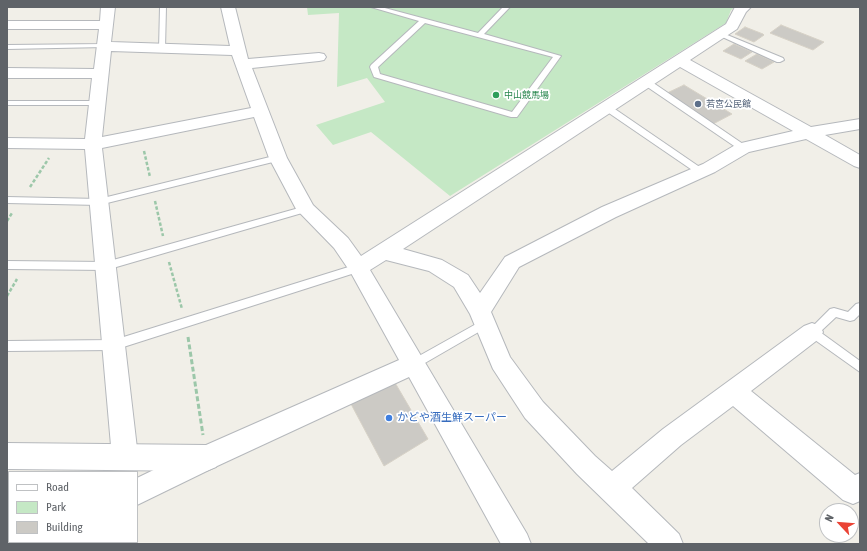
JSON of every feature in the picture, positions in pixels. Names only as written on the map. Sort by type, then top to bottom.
[{"type":"street","points":[[108,7],[94,144],[125,457]]},
{"type":"street","points":[[228,7],[240,58],[278,158],[306,209],[341,243],[358,268],[517,544]]},
{"type":"street","points":[[358,268],[385,252],[449,207],[680,61],[732,26],[740,10],[744,7]]},
{"type":"street","points":[[7,25],[106,25]]},
{"type":"street","points":[[104,46],[162,49],[240,58],[318,57]]},
{"type":"street","points":[[680,61],[860,162]]},
{"type":"street","points":[[7,74],[101,74]]},
{"type":"street","points":[[9,146],[59,143],[94,144],[261,111]]},
{"type":"street","points":[[482,317],[512,262],[609,212],[701,172],[743,148],[808,133],[860,124]]},
{"type":"street","points":[[385,252],[435,265],[461,281],[482,317],[501,362],[534,410],[586,465],[612,488],[669,544]]},
{"type":"street","points":[[612,488],[672,437],[812,332]]},
{"type":"street","points":[[138,492],[206,458],[414,364]]},
{"type":"street","points":[[733,391],[854,491],[860,486]]},
{"type":"street","points":[[7,456],[206,458]]},
{"type":"lane","points":[[162,49],[163,7]]},
{"type":"lane","points":[[374,7],[424,20],[557,56],[514,115],[377,74],[374,67],[424,20]]},
{"type":"lane","points":[[480,35],[507,7]]},
{"type":"lane","points":[[720,34],[780,60]]},
{"type":"lane","points":[[7,47],[104,46]]},
{"type":"lane","points":[[646,82],[743,148]]},
{"type":"lane","points":[[7,103],[98,103]]},
{"type":"lane","points":[[606,107],[701,172]]},
{"type":"lane","points":[[7,200],[99,202],[278,158]]},
{"type":"lane","points":[[7,266],[106,266],[306,209]]},
{"type":"lane","points":[[7,346],[114,345],[358,268]]},
{"type":"lane","points":[[860,307],[850,317],[834,312],[812,332],[860,367]]},
{"type":"lane","points":[[414,364],[482,317]]},
{"type":"path","points":[[141,135],[166,249],[186,322],[206,458]]},
{"type":"path","points":[[7,221],[59,143]]},
{"type":"green space","name":"中山競馬場","points":[[307,7],[735,7],[731,10],[726,23],[450,196],[371,132],[333,145],[316,125],[385,102],[367,78],[337,87],[339,13],[308,15]]},
{"type":"building","points":[[781,25],[824,42],[813,50],[770,33]]},
{"type":"building","points":[[745,27],[764,35],[754,42],[735,34]]},
{"type":"building","points":[[734,44],[752,52],[741,59],[723,51]]},
{"type":"building","points":[[757,54],[774,62],[762,69],[745,61]]},
{"type":"building","points":[[684,85],[732,114],[713,124],[665,94]]},
{"type":"building","points":[[394,381],[428,439],[384,466],[351,404]]},
{"type":"place","name":"中山競馬場","points":[[496,95]]},
{"type":"place","name":"若宮公民館","points":[[698,104]]},
{"type":"place","name":"かどや酒生鮮スーパー","points":[[389,418]]}]
